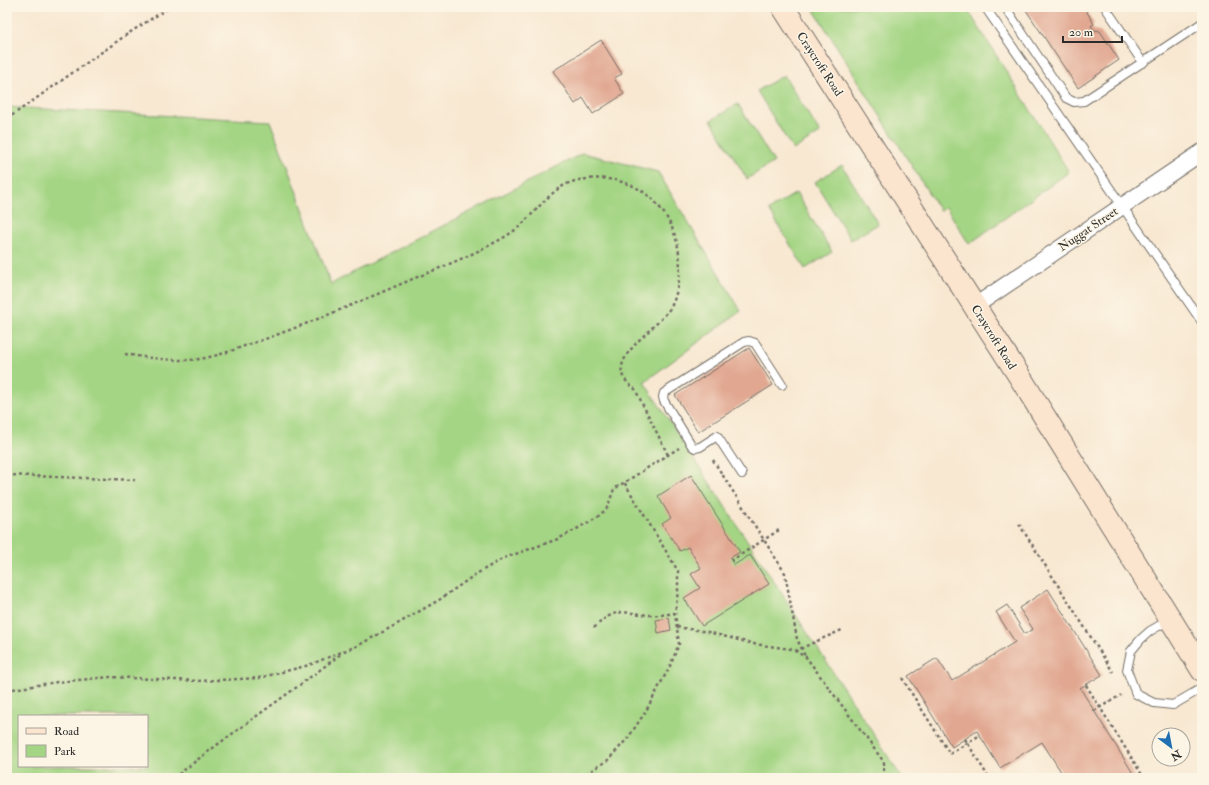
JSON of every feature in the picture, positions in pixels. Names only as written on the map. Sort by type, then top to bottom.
[{"type":"street","name":"Craycroft Road","points":[[783,7],[975,306],[1202,670]]},
{"type":"street","name":"Nuggat Street","points":[[975,306],[1202,152]]},
{"type":"lane","points":[[985,7],[1202,322]]},
{"type":"lane","points":[[1005,7],[1066,98],[1074,102],[1084,101],[1202,23]]},
{"type":"lane","points":[[1105,7],[1143,63]]},
{"type":"lane","points":[[742,474],[717,436],[700,447],[695,448],[689,442],[664,401],[664,393],[744,342],[750,341],[755,343],[782,385]]},
{"type":"lane","points":[[1170,619],[1146,635],[1131,651],[1127,670],[1136,694],[1154,703],[1173,705],[1202,688]]},
{"type":"path","points":[[7,119],[129,33],[170,7]]},
{"type":"path","points":[[125,354],[149,359],[204,359],[260,341],[364,300],[461,259],[501,239],[525,222],[550,196],[560,188],[573,182],[592,178],[607,178],[621,181],[637,188],[649,196],[668,220],[674,232],[678,248],[680,262],[679,278],[676,293],[670,309],[663,319],[629,351],[622,365],[622,373],[626,382],[635,389],[668,455]]},
{"type":"path","points":[[7,690],[57,682],[110,677],[198,681],[259,678],[309,665],[359,645],[439,600],[476,574],[504,558],[558,539],[600,515],[607,508],[614,489],[689,442]]},
{"type":"path","points":[[713,460],[785,573],[797,639],[806,657],[884,762],[884,772],[881,778]]},
{"type":"path","points":[[7,475],[135,480]]},
{"type":"path","points":[[581,777],[608,760],[628,738],[646,711],[670,666],[679,644],[675,613],[678,591],[678,571],[624,482]]},
{"type":"path","points":[[1020,524],[1113,672]]},
{"type":"path","points":[[731,561],[779,530]]},
{"type":"path","points":[[594,628],[608,616],[618,612],[650,615],[675,613]]},
{"type":"path","points":[[677,627],[708,632],[754,644],[791,648],[806,657]]},
{"type":"path","points":[[795,651],[844,629]]},
{"type":"path","points":[[174,778],[346,650]]},
{"type":"path","points":[[902,678],[950,754],[980,735]]},
{"type":"path","points":[[1086,685],[1144,778]]},
{"type":"path","points":[[1094,711],[1121,695]]},
{"type":"path","points":[[965,739],[989,778]]},
{"type":"green space","points":[[812,7],[966,7],[1069,172],[969,244],[946,207],[940,211]]},
{"type":"green space","points":[[784,75],[820,133],[793,150],[757,91]]},
{"type":"green space","points":[[738,104],[774,162],[747,179],[711,120]]},
{"type":"green space","points":[[7,107],[270,121],[331,284],[583,153],[658,172],[741,311],[644,382],[902,778],[7,778]]},
{"type":"green space","points":[[842,165],[878,224],[851,240],[815,182]]},
{"type":"green space","points":[[796,193],[832,252],[805,269],[769,210]]},
{"type":"building","points":[[1024,7],[1084,7],[1094,24],[1091,26],[1094,30],[1100,31],[1119,60],[1078,88]]},
{"type":"building","points":[[601,40],[622,74],[614,78],[624,94],[593,114],[583,98],[575,104],[553,71]]},
{"type":"building","points":[[749,348],[773,385],[698,432],[675,395]]},
{"type":"building","points":[[691,475],[740,552],[730,558],[734,565],[750,555],[769,584],[702,626],[684,598],[700,588],[691,574],[701,568],[688,547],[680,551],[662,524],[671,518],[658,496]]},
{"type":"building","points":[[1048,589],[1102,675],[1080,688],[1136,778],[1065,778],[1042,742],[1000,768],[977,731],[952,747],[908,676],[937,658],[952,681],[1015,642],[996,612],[1007,605],[1025,634],[1033,629],[1019,608]]},
{"type":"building","points":[[669,618],[671,630],[658,633],[656,620]]}]
